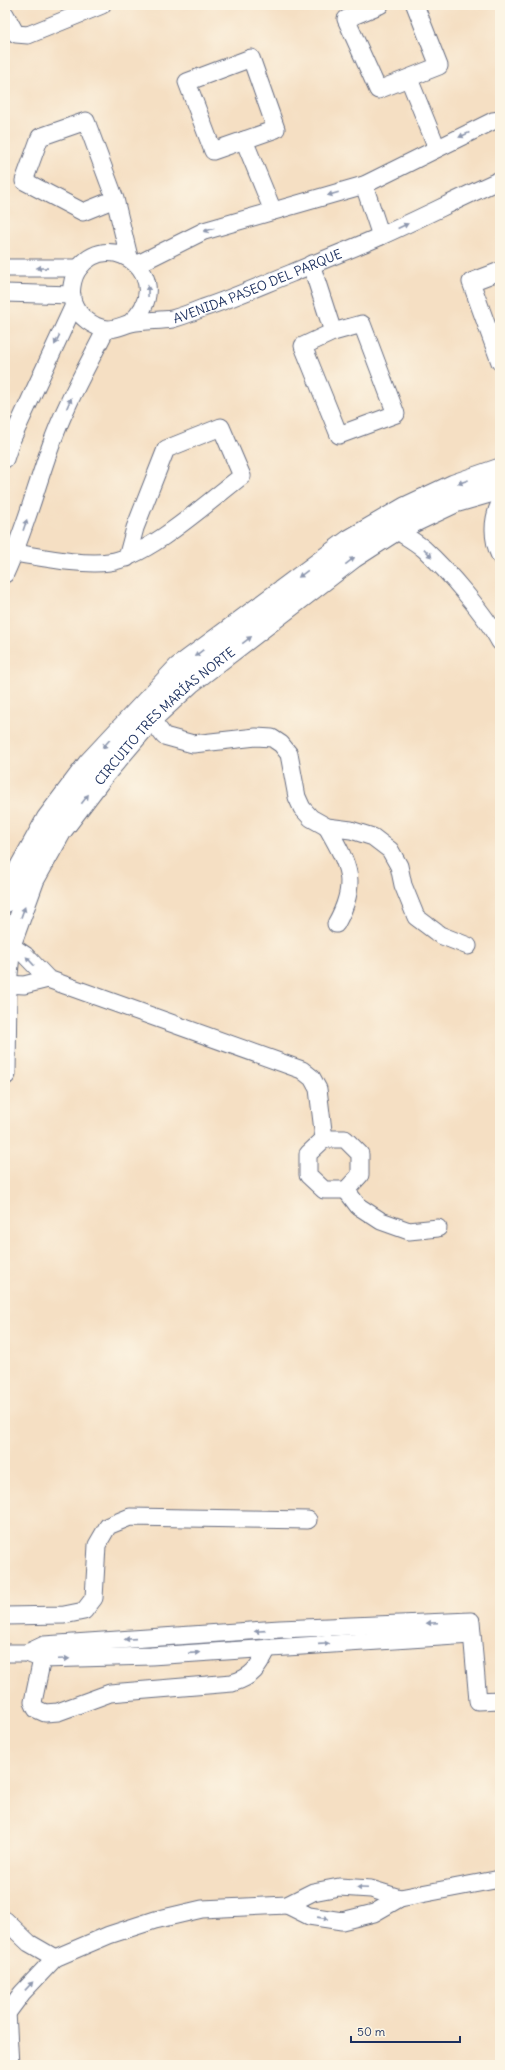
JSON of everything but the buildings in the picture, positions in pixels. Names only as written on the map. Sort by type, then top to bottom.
[{"type":"street","points":[[5,14],[16,34],[28,35],[102,5]]},
{"type":"street","points":[[380,5],[346,19],[378,90],[439,66],[415,5]]},
{"type":"street","points":[[251,58],[276,128],[244,140],[213,151],[187,82],[251,58]]},
{"type":"street","points":[[409,79],[437,148]]},
{"type":"street","points":[[5,459],[8,439],[73,300],[73,281],[79,268],[93,256],[111,252],[133,261],[204,231],[364,185],[493,121],[500,120]]},
{"type":"street","points":[[73,300],[87,321],[106,329],[119,328],[130,324],[140,315],[148,299],[147,280],[133,261],[115,199],[86,121],[40,137],[24,181],[83,212],[115,199]]},
{"type":"street","points":[[244,140],[273,211]]},
{"type":"street","name":"AVENIDA PASEO DEL PARQUE","points":[[130,324],[173,318],[236,297],[311,264],[381,236],[500,180]]},
{"type":"street","points":[[364,185],[381,236]]},
{"type":"street","points":[[311,264],[333,332]]},
{"type":"street","points":[[5,268],[79,268]]},
{"type":"street","points":[[500,271],[471,282],[500,362]]},
{"type":"street","points":[[5,293],[73,300]]},
{"type":"street","points":[[362,324],[396,414],[339,435],[303,346],[333,332],[362,324]]},
{"type":"street","points":[[5,574],[15,553],[50,446],[78,383],[106,329]]},
{"type":"street","points":[[15,553],[65,560],[108,562],[127,558],[154,542],[242,476],[221,427],[166,449],[135,528],[127,558]]},
{"type":"street","name":"CIRCUITO TRES MARÍAS NORTE","points":[[5,902],[21,866],[48,819],[89,763],[262,604],[350,540],[405,508],[447,488],[500,469]]},
{"type":"street","name":"CIRCUITO TRES MARÍAS NORTE","points":[[5,1074],[6,984],[10,945],[34,879],[61,831],[105,773],[151,719],[184,676],[354,557],[396,530],[455,502],[500,488]]},
{"type":"street","points":[[500,503],[497,510],[494,530],[495,545],[500,556]]},
{"type":"street","points":[[396,530],[423,548],[455,582],[498,632]]},
{"type":"street","points":[[151,719],[164,736],[193,744],[256,737],[272,738],[281,744],[289,754],[297,797],[302,808],[311,818],[327,828],[351,830],[373,837],[390,850],[399,866],[403,885],[416,917],[440,935],[468,946]]},
{"type":"street","points":[[327,828],[345,859],[350,883],[345,907],[336,924]]},
{"type":"street","points":[[10,945],[25,955],[48,979],[302,1070],[312,1078],[318,1089],[324,1139]]},
{"type":"street","points":[[6,984],[24,985],[48,979]]},
{"type":"street","points":[[324,1139],[345,1139],[360,1154],[360,1175],[346,1190],[324,1190],[308,1175],[308,1154],[324,1139]]},
{"type":"street","points":[[346,1190],[358,1206],[381,1221],[408,1231],[438,1228]]},
{"type":"street","points":[[5,1616],[64,1616],[84,1611],[94,1598],[97,1545],[108,1526],[130,1517],[308,1520]]},
{"type":"street","points":[[26,1653],[44,1645],[280,1629],[470,1621],[478,1701],[500,1700]]},
{"type":"street","points":[[42,1659],[33,1702],[36,1709],[45,1714],[58,1712],[110,1692],[232,1683],[247,1679],[275,1648],[280,1629]]},
{"type":"street","points":[[5,1653],[26,1653],[42,1659],[151,1656],[471,1635]]},
{"type":"street","points":[[288,1905],[309,1916],[342,1921],[374,1914],[400,1898],[500,1879]]},
{"type":"street","points":[[5,2016],[22,1993],[55,1958],[109,1935],[155,1920],[202,1909],[288,1905],[314,1892],[338,1887],[371,1889],[400,1898]]},
{"type":"street","points":[[5,1920],[30,1943],[55,1958]]},
{"type":"street","points":[[5,2012],[8,2065]]}]
